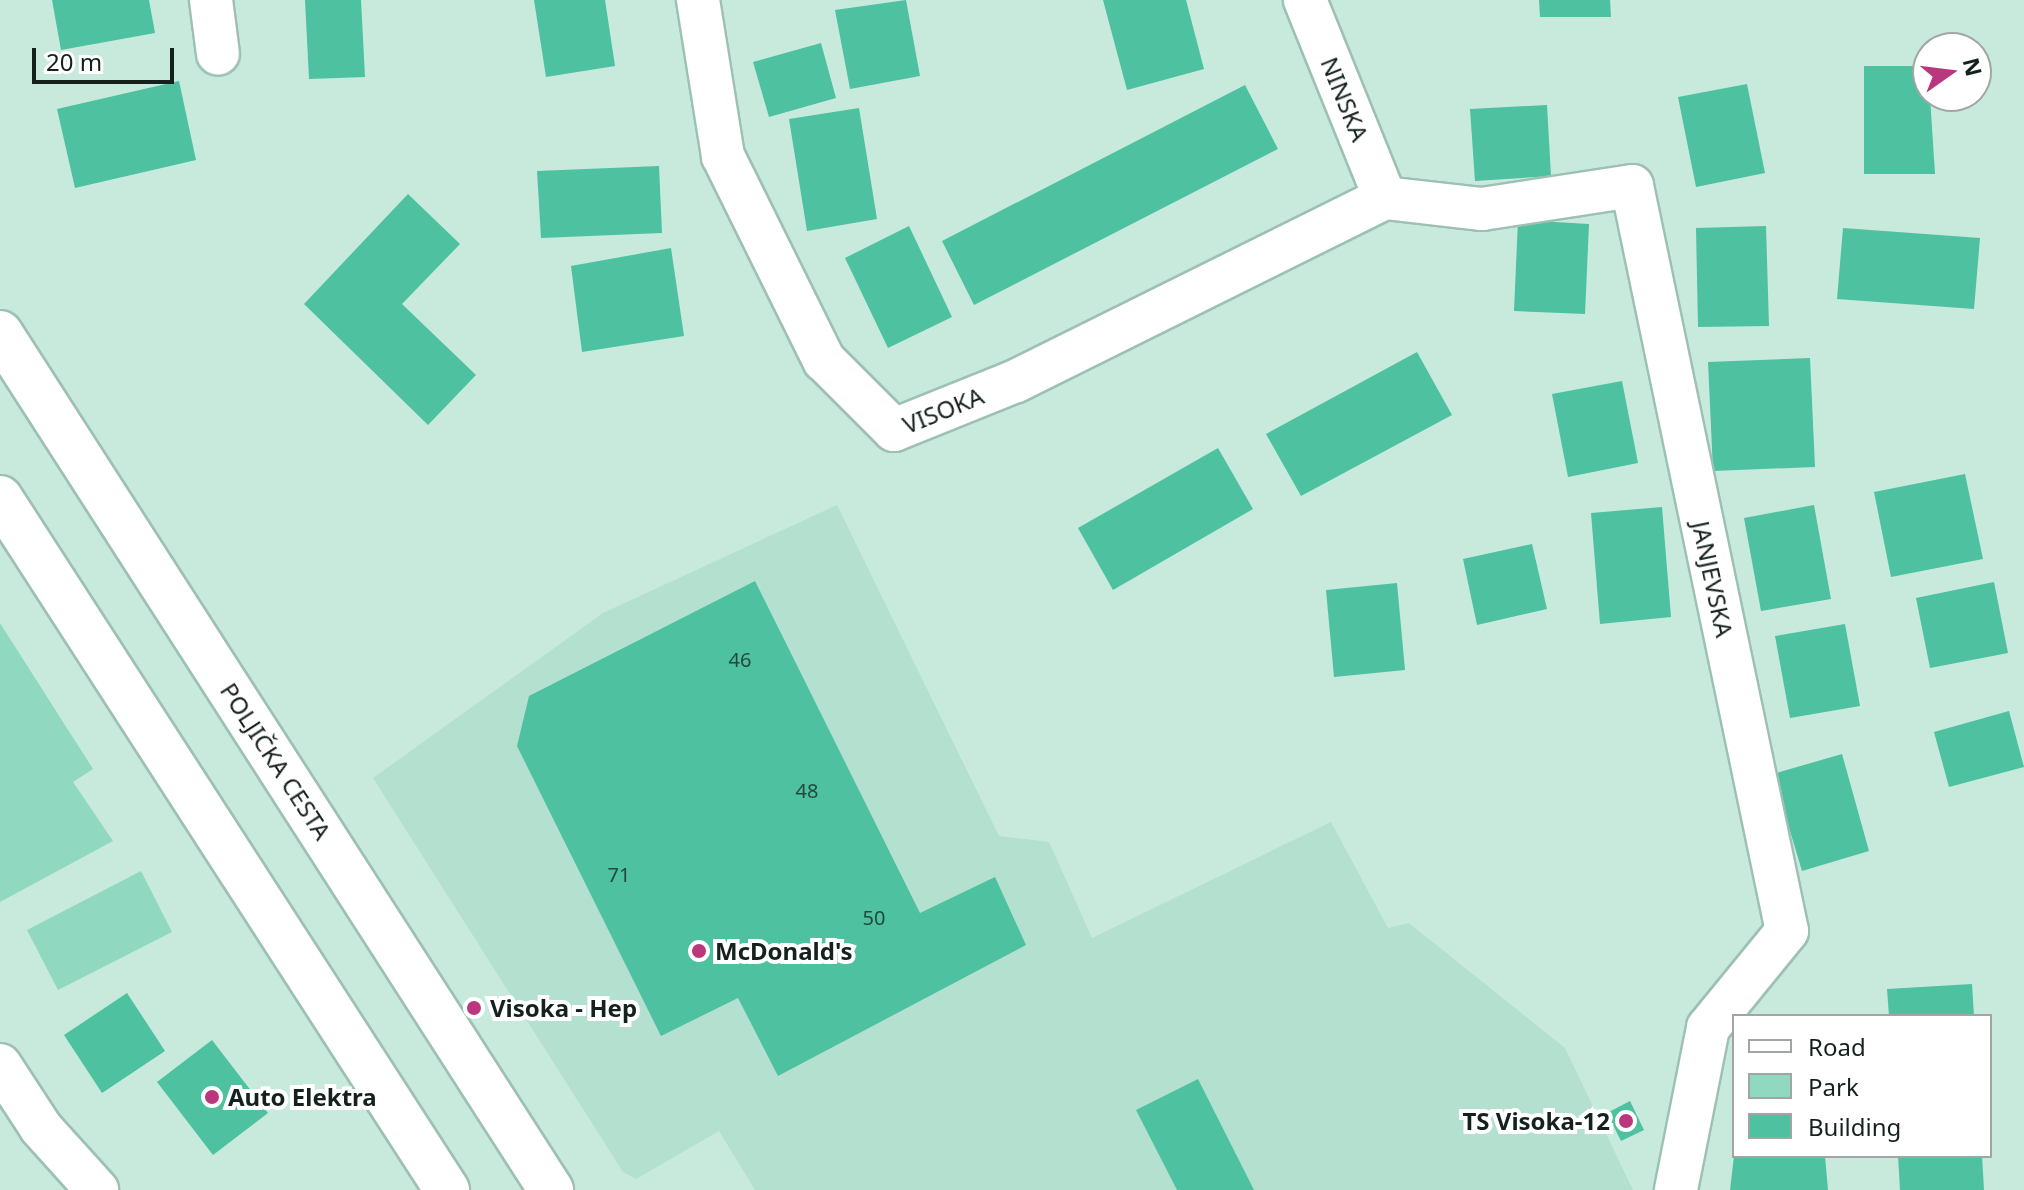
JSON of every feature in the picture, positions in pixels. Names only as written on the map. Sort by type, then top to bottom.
[{"type":"main road","name":"POLJIČKA CESTA","points":[[0,333],[551,1190]]},
{"type":"main road","points":[[0,498],[447,1190]]},
{"type":"street","points":[[211,0],[218,54]]},
{"type":"street","name":"VISOKA","points":[[698,0],[723,156],[824,360],[894,430],[1016,381],[1385,198]]},
{"type":"street","name":"NINSKA","points":[[1305,0],[1385,198]]},
{"type":"street","name":"JANJEVSKA","points":[[1385,198],[1482,209],[1632,186],[1787,931],[1708,1028],[1676,1190]]},
{"type":"street","points":[[0,1065],[41,1128],[97,1190]]},
{"type":"shaded area","points":[[837,505],[999,836],[1049,842],[1092,938],[1331,822],[1388,928],[1409,923],[1565,1048],[1633,1190],[755,1190],[719,1131],[636,1179],[623,1172],[373,778],[603,613]]},
{"type":"green space","points":[[0,623],[93,769],[73,782],[113,841],[0,902]]},
{"type":"green space","points":[[141,871],[172,932],[58,990],[27,930]]},
{"type":"building","points":[[52,0],[149,0],[155,33],[61,50]]},
{"type":"building","points":[[305,0],[361,0],[365,77],[309,79]]},
{"type":"building","points":[[534,0],[605,0],[615,66],[546,77]]},
{"type":"building","points":[[906,0],[920,76],[850,89],[835,10]]},
{"type":"building","points":[[1103,0],[1186,0],[1204,69],[1127,90]]},
{"type":"building","points":[[1539,0],[1610,0],[1611,17],[1540,17]]},
{"type":"building","points":[[821,43],[836,98],[769,117],[753,62]]},
{"type":"building","points":[[1864,66],[1912,66],[1912,112],[1931,112],[1935,174],[1864,174]]},
{"type":"building","points":[[179,81],[196,160],[75,188],[57,109]]},
{"type":"building","points":[[1747,84],[1765,173],[1696,187],[1678,97]]},
{"type":"building","points":[[1245,85],[1278,149],[974,305],[942,241]]},
{"type":"building","points":[[1547,105],[1551,176],[1475,181],[1470,109]]},
{"type":"building","points":[[859,108],[877,219],[807,231],[789,119]]},
{"type":"building","points":[[659,166],[662,233],[541,238],[537,171]]},
{"type":"building","points":[[408,194],[460,244],[402,304],[476,375],[428,425],[304,304]]},
{"type":"building","points":[[1518,220],[1589,224],[1585,314],[1514,311]]},
{"type":"building","points":[[909,226],[952,317],[888,348],[845,258]]},
{"type":"building","points":[[1766,226],[1769,326],[1698,327],[1696,228]]},
{"type":"building","points":[[1843,228],[1980,238],[1974,309],[1837,299]]},
{"type":"building","points":[[671,248],[684,336],[582,352],[571,266]]},
{"type":"building","points":[[1417,352],[1452,415],[1301,496],[1266,434]]},
{"type":"building","points":[[1810,358],[1815,467],[1713,471],[1708,362]]},
{"type":"building","points":[[1622,381],[1638,463],[1568,477],[1552,394]]},
{"type":"building","points":[[1218,448],[1253,509],[1113,590],[1078,528]]},
{"type":"building","points":[[1965,474],[1983,559],[1891,577],[1874,492]]},
{"type":"building","points":[[1814,505],[1831,599],[1761,611],[1744,518]]},
{"type":"building","points":[[1662,507],[1671,617],[1600,624],[1591,513]]},
{"type":"building","points":[[1532,544],[1547,609],[1477,625],[1463,559]]},
{"type":"building","points":[[755,581],[920,913],[995,877],[1026,945],[778,1076],[738,998],[661,1036],[517,746],[529,696]]},
{"type":"building","points":[[1994,582],[2008,653],[1930,668],[1916,598]]},
{"type":"building","points":[[1397,583],[1405,670],[1334,677],[1326,590]]},
{"type":"building","points":[[1845,624],[1860,706],[1790,718],[1775,636]]},
{"type":"building","points":[[2009,711],[2024,767],[1949,787],[1934,732]]},
{"type":"building","points":[[1842,754],[1869,851],[1802,871],[1773,774]]},
{"type":"building","points":[[1972,984],[1974,1014],[1889,1014],[1887,989]]},
{"type":"building","points":[[127,993],[165,1051],[102,1093],[64,1035]]},
{"type":"building","points":[[212,1040],[268,1113],[213,1155],[157,1082]]},
{"type":"building","points":[[1198,1079],[1254,1190],[1177,1190],[1136,1110]]},
{"type":"building","name":"TS Visoka-12","points":[[1630,1101],[1644,1130],[1621,1141],[1607,1113]]},
{"type":"building","points":[[1734,1158],[1825,1158],[1828,1190],[1730,1190]]},
{"type":"building","points":[[1898,1158],[1982,1158],[1984,1190],[1900,1190]]},
{"type":"place","name":"McDonald's","points":[[699,951]]},
{"type":"place","name":"Visoka - Hep","points":[[474,1008]]},
{"type":"place","name":"Auto Elektra","points":[[212,1097]]},
{"type":"place","name":"TS Visoka-12","points":[[1626,1121]]}]
